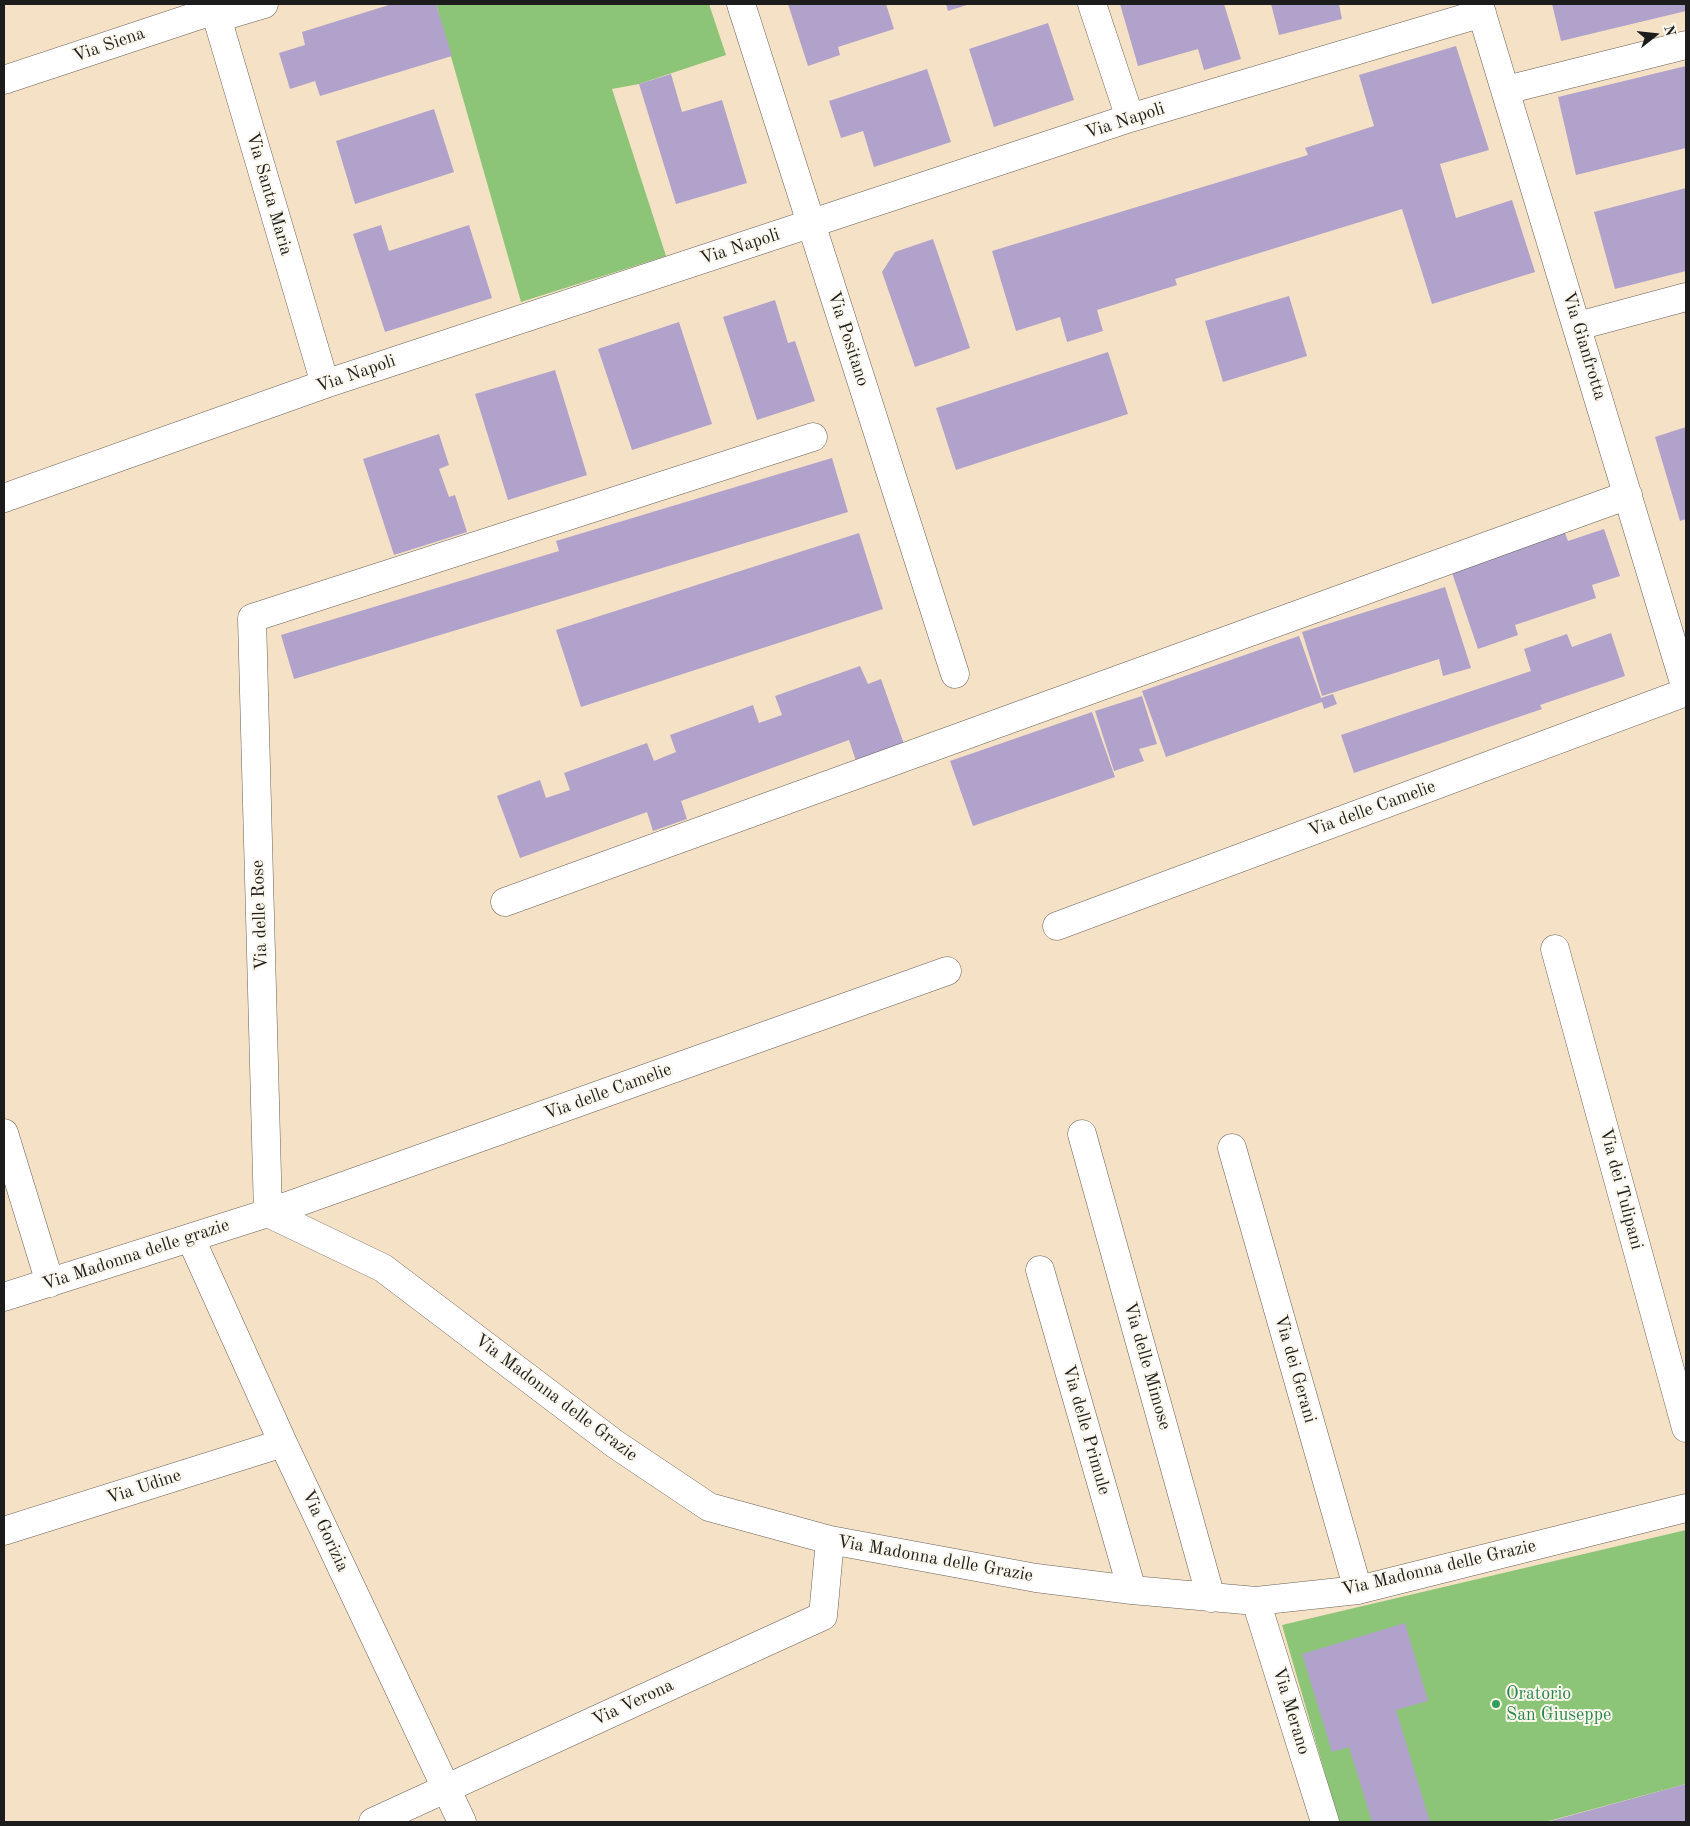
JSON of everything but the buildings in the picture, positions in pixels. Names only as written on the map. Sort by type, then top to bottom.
[{"type":"street","name":"Via Siena","points":[[4,80],[215,10],[264,4]]},
{"type":"street","name":"Via Positano","points":[[741,4],[955,674]]},
{"type":"street","points":[[1092,4],[1130,118]]},
{"type":"street","name":"Via Napoli","points":[[4,498],[325,384],[1130,118],[1480,8]]},
{"type":"street","name":"Via Gianfrotta","points":[[1480,8],[1578,326],[1686,690]]},
{"type":"street","name":"Via Santa Maria","points":[[215,10],[325,384]]},
{"type":"street","points":[[1506,90],[1686,45]]},
{"type":"street","points":[[1578,326],[1686,298]]},
{"type":"street","name":"Via delle Rose","points":[[268,1213],[252,618],[813,437]]},
{"type":"street","points":[[505,902],[1628,496]]},
{"type":"street","name":"Via delle Camelie","points":[[1057,926],[1686,690]]},
{"type":"street","name":"Via dei Tulipani","points":[[1555,949],[1686,1428]]},
{"type":"street","name":"Via delle Camelie","points":[[268,1213],[947,971]]},
{"type":"street","points":[[4,1133],[50,1283]]},
{"type":"street","name":"Via delle Mimose","points":[[1082,1134],[1212,1598]]},
{"type":"street","name":"Via dei Gerani","points":[[1232,1148],[1358,1590]]},
{"type":"street","name":"Via Madonna delle grazie","points":[[4,1297],[268,1213]]},
{"type":"street","name":"Via Madonna delle Grazie","points":[[268,1213],[383,1268],[615,1444],[710,1507],[830,1540],[1036,1578],[1132,1590],[1256,1601],[1358,1590],[1686,1508]]},
{"type":"street","name":"Via Gorizia","points":[[191,1239],[283,1443],[462,1822]]},
{"type":"street","name":"Via delle Primule","points":[[1040,1270],[1132,1590]]},
{"type":"street","name":"Via Udine","points":[[4,1531],[283,1443]]},
{"type":"street","name":"Via Verona","points":[[373,1822],[823,1616],[830,1540]]},
{"type":"street","name":"Via Merano","points":[[1256,1601],[1325,1822]]},
{"type":"green space","points":[[436,4],[709,4],[726,55],[639,84],[612,89],[666,256],[521,302]]},
{"type":"green space","name":"Oratorio San Giuseppe","points":[[1686,1530],[1686,1784],[1545,1822],[1339,1822],[1282,1625]]},
{"type":"place","name":"Oratorio San Giuseppe","points":[[1496,1704]]}]
